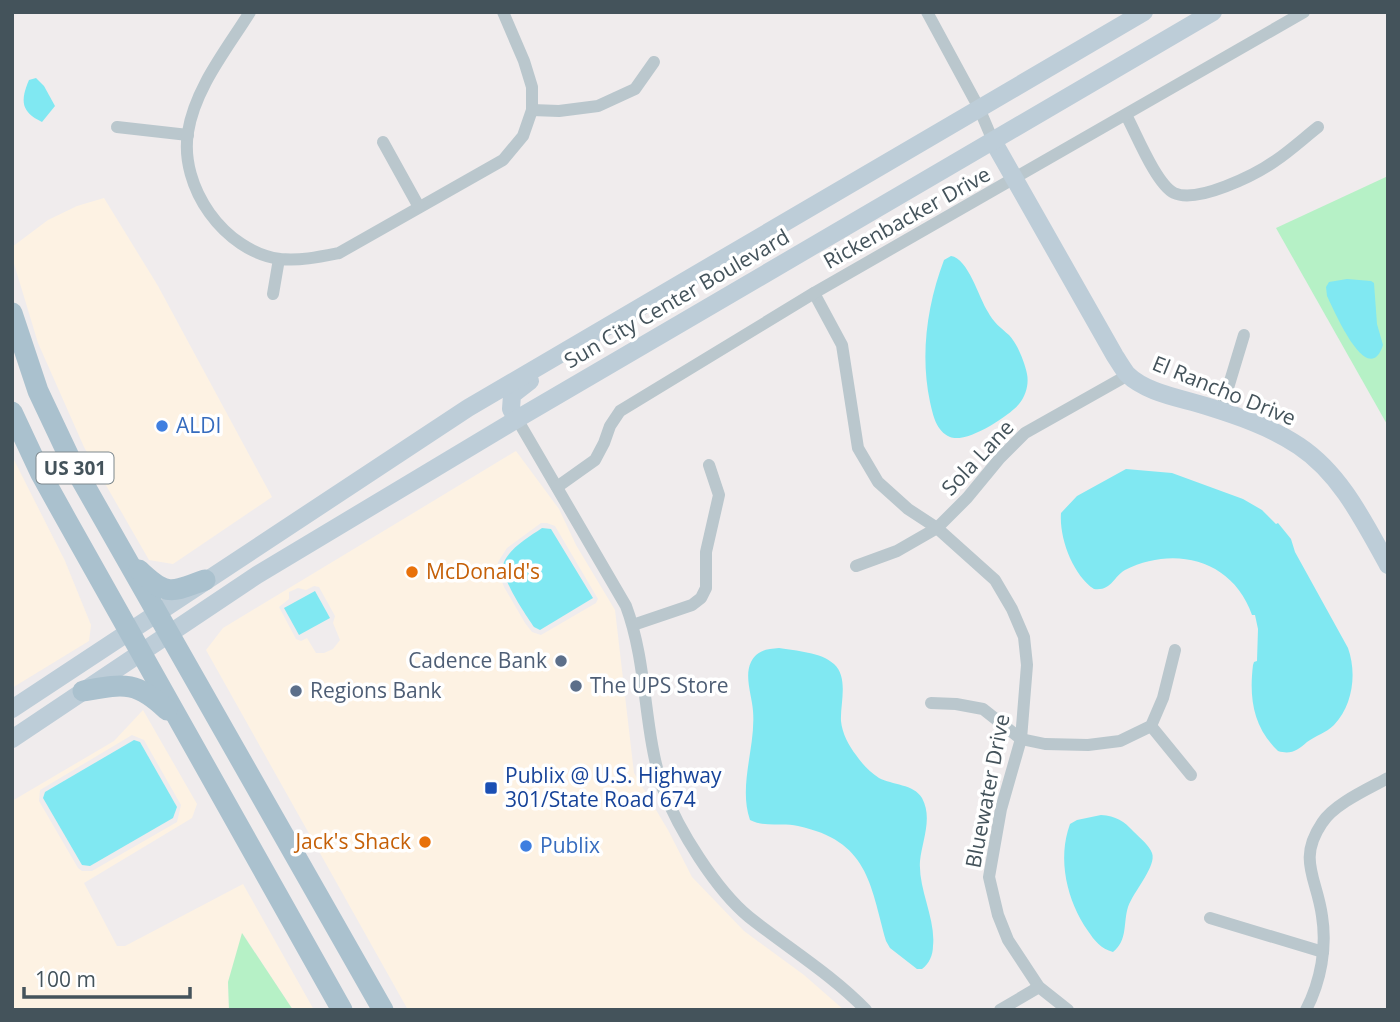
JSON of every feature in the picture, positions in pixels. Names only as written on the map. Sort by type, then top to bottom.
[{"type":"main road","name":"Sun City Center Boulevard","points":[[12,709],[468,408],[1144,12]]},
{"type":"main road","name":"Sun City Center Boulevard","points":[[12,738],[257,575],[517,419],[1213,12]]},
{"type":"main road","name":"El Rancho Drive","points":[[993,141],[1128,375],[1147,387],[1221,411],[1300,446],[1349,496],[1388,565]]},
{"type":"main road","points":[[517,419],[511,409],[512,395],[527,382],[636,318],[664,291]]},
{"type":"main road","name":"US 301","points":[[12,313],[30,370],[58,437],[383,1010]]},
{"type":"main road","name":"US 301","points":[[12,412],[41,474],[342,1010]]},
{"type":"main road","points":[[126,557],[154,584],[166,590],[179,590],[205,580]]},
{"type":"main road","points":[[83,691],[116,685],[137,688],[151,694],[176,718]]},
{"type":"street","points":[[250,12],[200,93],[187,135],[191,177],[209,213],[230,237],[253,250],[279,258],[311,259],[339,253],[503,160],[523,136],[532,110],[533,87],[503,12]]},
{"type":"street","points":[[927,12],[979,108],[993,141]]},
{"type":"street","name":"Rickenbacker Drive","points":[[557,486],[595,460],[620,411],[814,293],[1304,12]]},
{"type":"street","points":[[532,110],[559,111],[598,106],[635,89],[654,62]]},
{"type":"street","points":[[1126,115],[1161,180],[1173,193],[1193,197],[1240,180],[1274,162],[1318,127]]},
{"type":"street","points":[[117,127],[187,135]]},
{"type":"street","points":[[383,142],[419,207]]},
{"type":"street","points":[[273,294],[279,258]]},
{"type":"street","name":"Bluewater Drive","points":[[814,293],[842,345],[858,448],[878,482],[908,509],[937,528],[995,580],[1024,637],[1027,665],[1021,739],[1002,809],[989,877],[998,915],[1008,940],[1039,987],[1068,1010]]},
{"type":"street","points":[[1221,411],[1244,335]]},
{"type":"street","name":"Sola Lane","points":[[856,566],[897,551],[937,528],[1025,433],[1128,375]]},
{"type":"street","points":[[517,419],[626,606],[633,625],[650,743],[664,790],[686,838],[710,874],[746,915],[843,986],[866,1010]]},
{"type":"street","points":[[633,625],[692,605],[701,598],[706,588],[706,552],[719,495],[709,465]]},
{"type":"street","points":[[932,704],[956,704],[983,709],[1021,739],[1045,744],[1088,746],[1120,741],[1151,726],[1163,698],[1175,650]]},
{"type":"street","points":[[1151,726],[1191,775]]},
{"type":"street","points":[[1307,1010],[1319,978],[1323,952],[1322,915],[1311,875],[1309,849],[1323,821],[1351,798],[1388,778]]},
{"type":"street","points":[[1210,918],[1323,952]]},
{"type":"street","points":[[1000,1010],[1039,987]]},
{"type":"shaded area","points":[[104,198],[158,286],[272,497],[173,564],[149,560],[84,447],[38,343],[12,257],[12,247],[48,220],[77,206]]},
{"type":"shaded area","points":[[516,451],[559,509],[576,545],[615,610],[634,773],[692,877],[744,931],[804,975],[844,1010],[408,1010],[206,650],[223,628]],"holes":[[[541,523],[555,526],[598,599],[596,603],[541,635],[532,632],[525,623],[498,571],[498,562],[507,548]],[[319,587],[335,616],[333,623],[340,640],[333,649],[324,653],[316,653],[307,638],[301,641],[296,639],[279,607],[289,599],[289,592]]]},
{"type":"shaded area","points":[[12,456],[65,561],[91,625],[89,641],[12,688]]},
{"type":"shaded area","points":[[143,710],[197,804],[192,818],[84,883],[117,946],[125,946],[243,884],[314,1010],[293,1010],[243,934],[228,982],[229,1010],[12,1010],[12,801],[114,741]],"holes":[[[132,735],[144,740],[181,805],[177,822],[92,871],[82,871],[39,801],[40,790]]]},
{"type":"green space","points":[[1388,176],[1388,426],[1276,228]]},
{"type":"green space","points":[[242,933],[293,1010],[229,1010],[228,982]]},
{"type":"water","points":[[36,78],[44,86],[55,106],[42,122],[30,114],[24,105],[24,94],[29,80]]},
{"type":"water","points":[[951,256],[963,264],[990,316],[1015,343],[1028,378],[1025,394],[1014,409],[987,428],[957,438],[941,431],[936,422],[930,402],[926,366],[929,312],[944,260]]},
{"type":"water","points":[[1347,279],[1374,283],[1377,324],[1383,345],[1377,357],[1369,358],[1360,353],[1343,329],[1327,296],[1326,287],[1329,282]]},
{"type":"water","points":[[1126,469],[1172,473],[1243,499],[1278,523],[1291,539],[1295,552],[1351,658],[1352,688],[1345,708],[1331,728],[1291,752],[1278,751],[1270,742],[1258,722],[1253,700],[1252,677],[1253,665],[1257,661],[1258,629],[1255,615],[1252,615],[1243,596],[1231,581],[1217,570],[1200,562],[1163,559],[1144,562],[1125,570],[1105,588],[1094,589],[1086,583],[1065,544],[1061,513],[1077,496]]},
{"type":"water","points":[[542,528],[551,529],[593,598],[540,630],[534,627],[519,605],[503,568],[511,552]]},
{"type":"water","points":[[315,591],[330,618],[299,635],[284,608]]},
{"type":"water","points":[[779,648],[815,654],[834,664],[843,684],[841,721],[851,748],[876,776],[914,790],[922,798],[927,821],[920,872],[932,925],[933,949],[927,965],[922,969],[917,969],[890,948],[870,883],[862,867],[839,842],[798,826],[762,824],[750,820],[746,793],[753,725],[749,668],[753,658],[759,653]]},
{"type":"water","points":[[134,740],[140,742],[177,807],[173,818],[90,866],[82,865],[43,798],[45,792]]},
{"type":"water","points":[[1101,815],[1115,818],[1127,825],[1149,847],[1153,858],[1128,907],[1123,937],[1113,952],[1098,944],[1074,907],[1064,865],[1070,824]]},
{"type":"place","name":"ALDI","points":[[162,426]]},
{"type":"place","name":"McDonald's","points":[[412,572]]},
{"type":"place","name":"Cadence Bank","points":[[561,661]]},
{"type":"place","name":"The UPS Store","points":[[576,686]]},
{"type":"place","name":"Regions Bank","points":[[296,691]]},
{"type":"place","name":"Publix @ U.S. Highway 301/State Road 674","points":[[491,788]]},
{"type":"place","name":"Jack's Shack","points":[[425,842]]},
{"type":"place","name":"Publix","points":[[526,846]]}]
